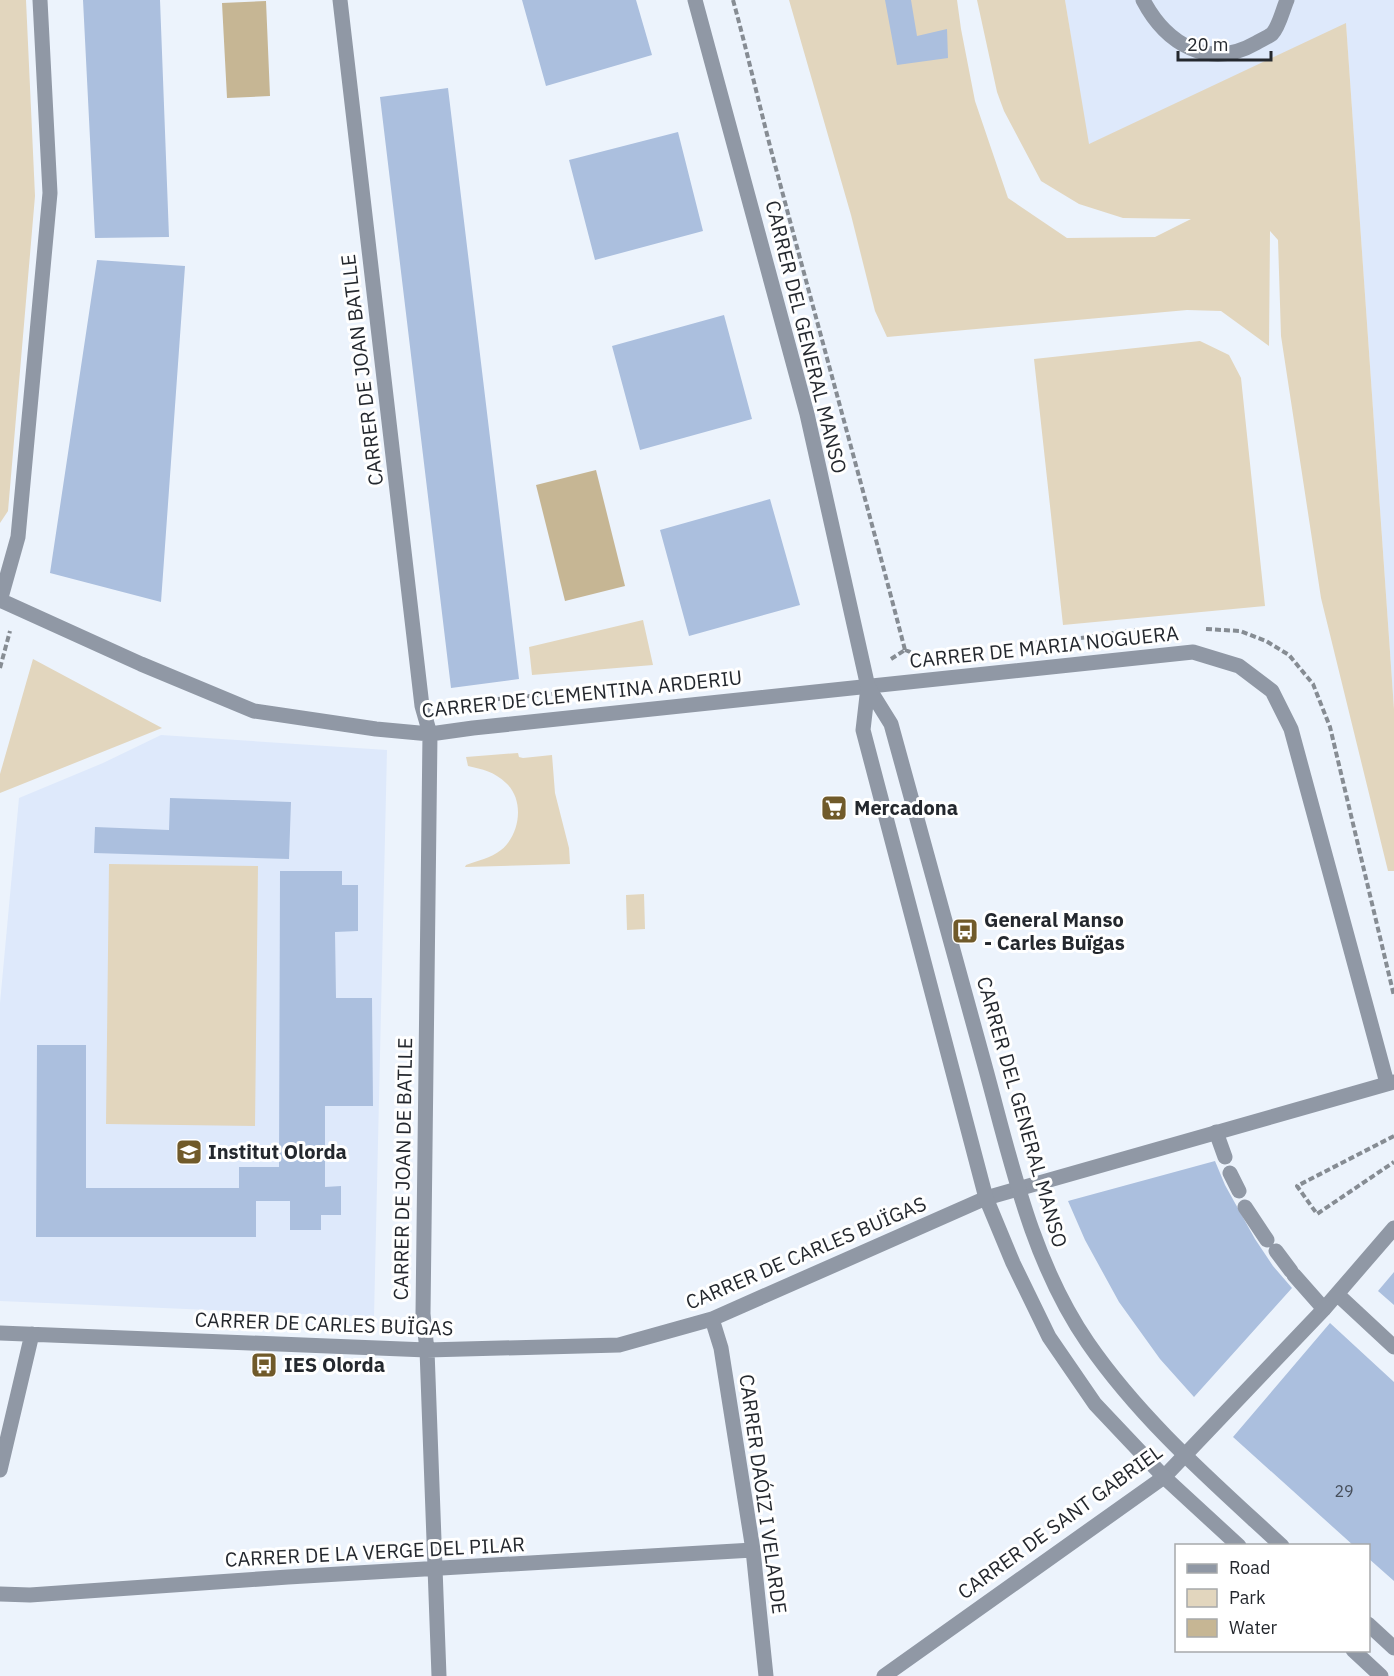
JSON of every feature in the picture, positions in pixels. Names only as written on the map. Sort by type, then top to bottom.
[{"type":"street","points":[[0,600],[18,537],[50,193],[40,0]]},
{"type":"street","name":"CARRER DE JOAN BATLLE","points":[[340,0],[422,706],[430,734]]},
{"type":"street","name":"CARRER DEL GENERAL MANSO","points":[[695,0],[807,414],[868,687],[863,730],[986,1198],[1013,1263],[1049,1337],[1095,1404],[1164,1476],[1238,1544]]},
{"type":"street","points":[[1143,0],[1160,26],[1185,47],[1217,55],[1245,49],[1273,33],[1287,0]]},
{"type":"street","name":"CARRER DE CLEMENTINA ARDERIU","points":[[0,600],[141,664],[254,711],[376,729],[430,734],[868,687]]},
{"type":"street","name":"CARRER DE MARIA NOGUERA","points":[[868,687],[1193,652],[1239,666],[1272,691],[1291,729],[1390,1082]]},
{"type":"street","name":"CARRER DEL GENERAL MANSO","points":[[868,687],[891,724],[1019,1189],[1046,1270],[1088,1342],[1135,1404],[1184,1455],[1281,1544]]},
{"type":"street","name":"CARRER DE JOAN DE BATLLE","points":[[430,734],[423,1314],[427,1350],[438,1676]]},
{"type":"street","name":"CARRER DE CARLES BUÏGAS","points":[[0,1333],[427,1350],[619,1345],[712,1319],[986,1198],[1390,1082]]},
{"type":"street","points":[[1216,1132],[1225,1157]]},
{"type":"street","points":[[1230,1173],[1239,1191]]},
{"type":"street","points":[[1245,1207],[1271,1246],[1324,1309]]},
{"type":"street","name":"CARRER DE SANT GABRIEL","points":[[884,1676],[1164,1476],[1324,1309],[1394,1228]]},
{"type":"street","points":[[1337,1294],[1394,1347]]},
{"type":"street","name":"CARRER DAÓIZ I VELARDE","points":[[712,1319],[721,1348],[753,1550],[766,1676]]},
{"type":"street","points":[[0,1470],[32,1334]]},
{"type":"street","name":"CARRER DE LA VERGE DEL PILAR","points":[[0,1594],[30,1595],[753,1550]]},
{"type":"street","points":[[1370,1626],[1394,1648]]},
{"type":"street","points":[[1355,1652],[1381,1676]]},
{"type":"path","points":[[733,0],[905,650],[920,656],[930,655]]},
{"type":"path","points":[[1006,646],[1135,630],[1170,629]]},
{"type":"path","points":[[1204,629],[1240,631],[1266,641],[1289,655],[1313,684],[1330,727],[1394,996]]},
{"type":"path","points":[[1394,1136],[1297,1186],[1317,1214],[1394,1162]]},
{"type":"shaded area","points":[[1065,0],[1394,0],[1394,709],[1346,24],[1088,145]]},
{"type":"shaded area","name":"Institut Olorda","points":[[161,735],[387,750],[374,1317],[0,1301],[0,1003],[19,798],[103,763]]},
{"type":"green space","points":[[0,0],[26,0],[35,196],[8,511],[0,523]]},
{"type":"green space","points":[[789,0],[957,0],[975,101],[1008,198],[1067,238],[1155,237],[1191,219],[1123,218],[1079,204],[1041,181],[1004,111],[997,92],[977,0],[1065,0],[1089,144],[1346,23],[1394,709],[1394,871],[1388,871],[1321,598],[1281,336],[1278,240],[1270,231],[1269,346],[1221,311],[1187,310],[887,337],[875,311],[851,215]]},
{"type":"green space","points":[[1200,341],[1229,355],[1241,378],[1265,606],[1063,625],[1034,359]]},
{"type":"green space","points":[[643,620],[653,665],[532,675],[529,647]]},
{"type":"green space","points":[[33,659],[162,728],[0,793],[0,774]]},
{"type":"green space","points":[[518,753],[519,757],[523,758],[552,755],[555,793],[569,848],[570,864],[465,867],[501,850],[512,836],[518,817],[516,799],[506,783],[493,774],[468,766],[466,757]]},
{"type":"green space","points":[[109,864],[258,866],[255,1126],[106,1124]]},
{"type":"green space","points":[[644,894],[645,929],[627,930],[626,895]]},
{"type":"water","points":[[266,1],[270,96],[227,98],[222,3]]},
{"type":"water","points":[[596,470],[625,586],[565,601],[536,485]]},
{"type":"building","points":[[83,0],[160,0],[169,237],[95,238]]},
{"type":"building","points":[[522,0],[636,0],[652,55],[546,86]]},
{"type":"building","points":[[885,0],[911,0],[917,36],[947,29],[948,58],[897,65]]},
{"type":"building","points":[[448,88],[519,679],[451,688],[380,97]]},
{"type":"building","points":[[678,132],[703,231],[595,260],[569,160]]},
{"type":"building","points":[[97,260],[185,266],[161,602],[50,573]]},
{"type":"building","points":[[724,315],[752,419],[640,450],[612,346]]},
{"type":"building","points":[[770,499],[800,605],[689,636],[660,530]]},
{"type":"building","points":[[170,798],[291,802],[289,859],[94,853],[95,827],[169,830]]},
{"type":"building","points":[[280,871],[342,871],[342,885],[358,885],[358,931],[335,932],[336,998],[372,998],[373,1106],[325,1106],[325,1187],[341,1186],[341,1215],[321,1215],[321,1230],[290,1230],[290,1201],[256,1201],[256,1237],[36,1237],[37,1045],[86,1045],[86,1188],[239,1188],[239,1167],[279,1167]]},
{"type":"building","points":[[1215,1161],[1225,1185],[1255,1239],[1273,1266],[1292,1288],[1194,1397],[1160,1359],[1119,1302],[1085,1240],[1068,1201]]},
{"type":"building","points":[[1394,1272],[1394,1305],[1378,1291]]},
{"type":"building","points":[[1330,1323],[1394,1382],[1394,1581],[1370,1560],[1370,1544],[1352,1544],[1233,1437]]},
{"type":"place","name":"Mercadona","points":[[834,808]]},
{"type":"place","name":"General Manso - Carles Buïgas","points":[[965,931]]},
{"type":"place","name":"Institut Olorda","points":[[189,1152]]},
{"type":"place","name":"IES Olorda","points":[[264,1365]]}]
